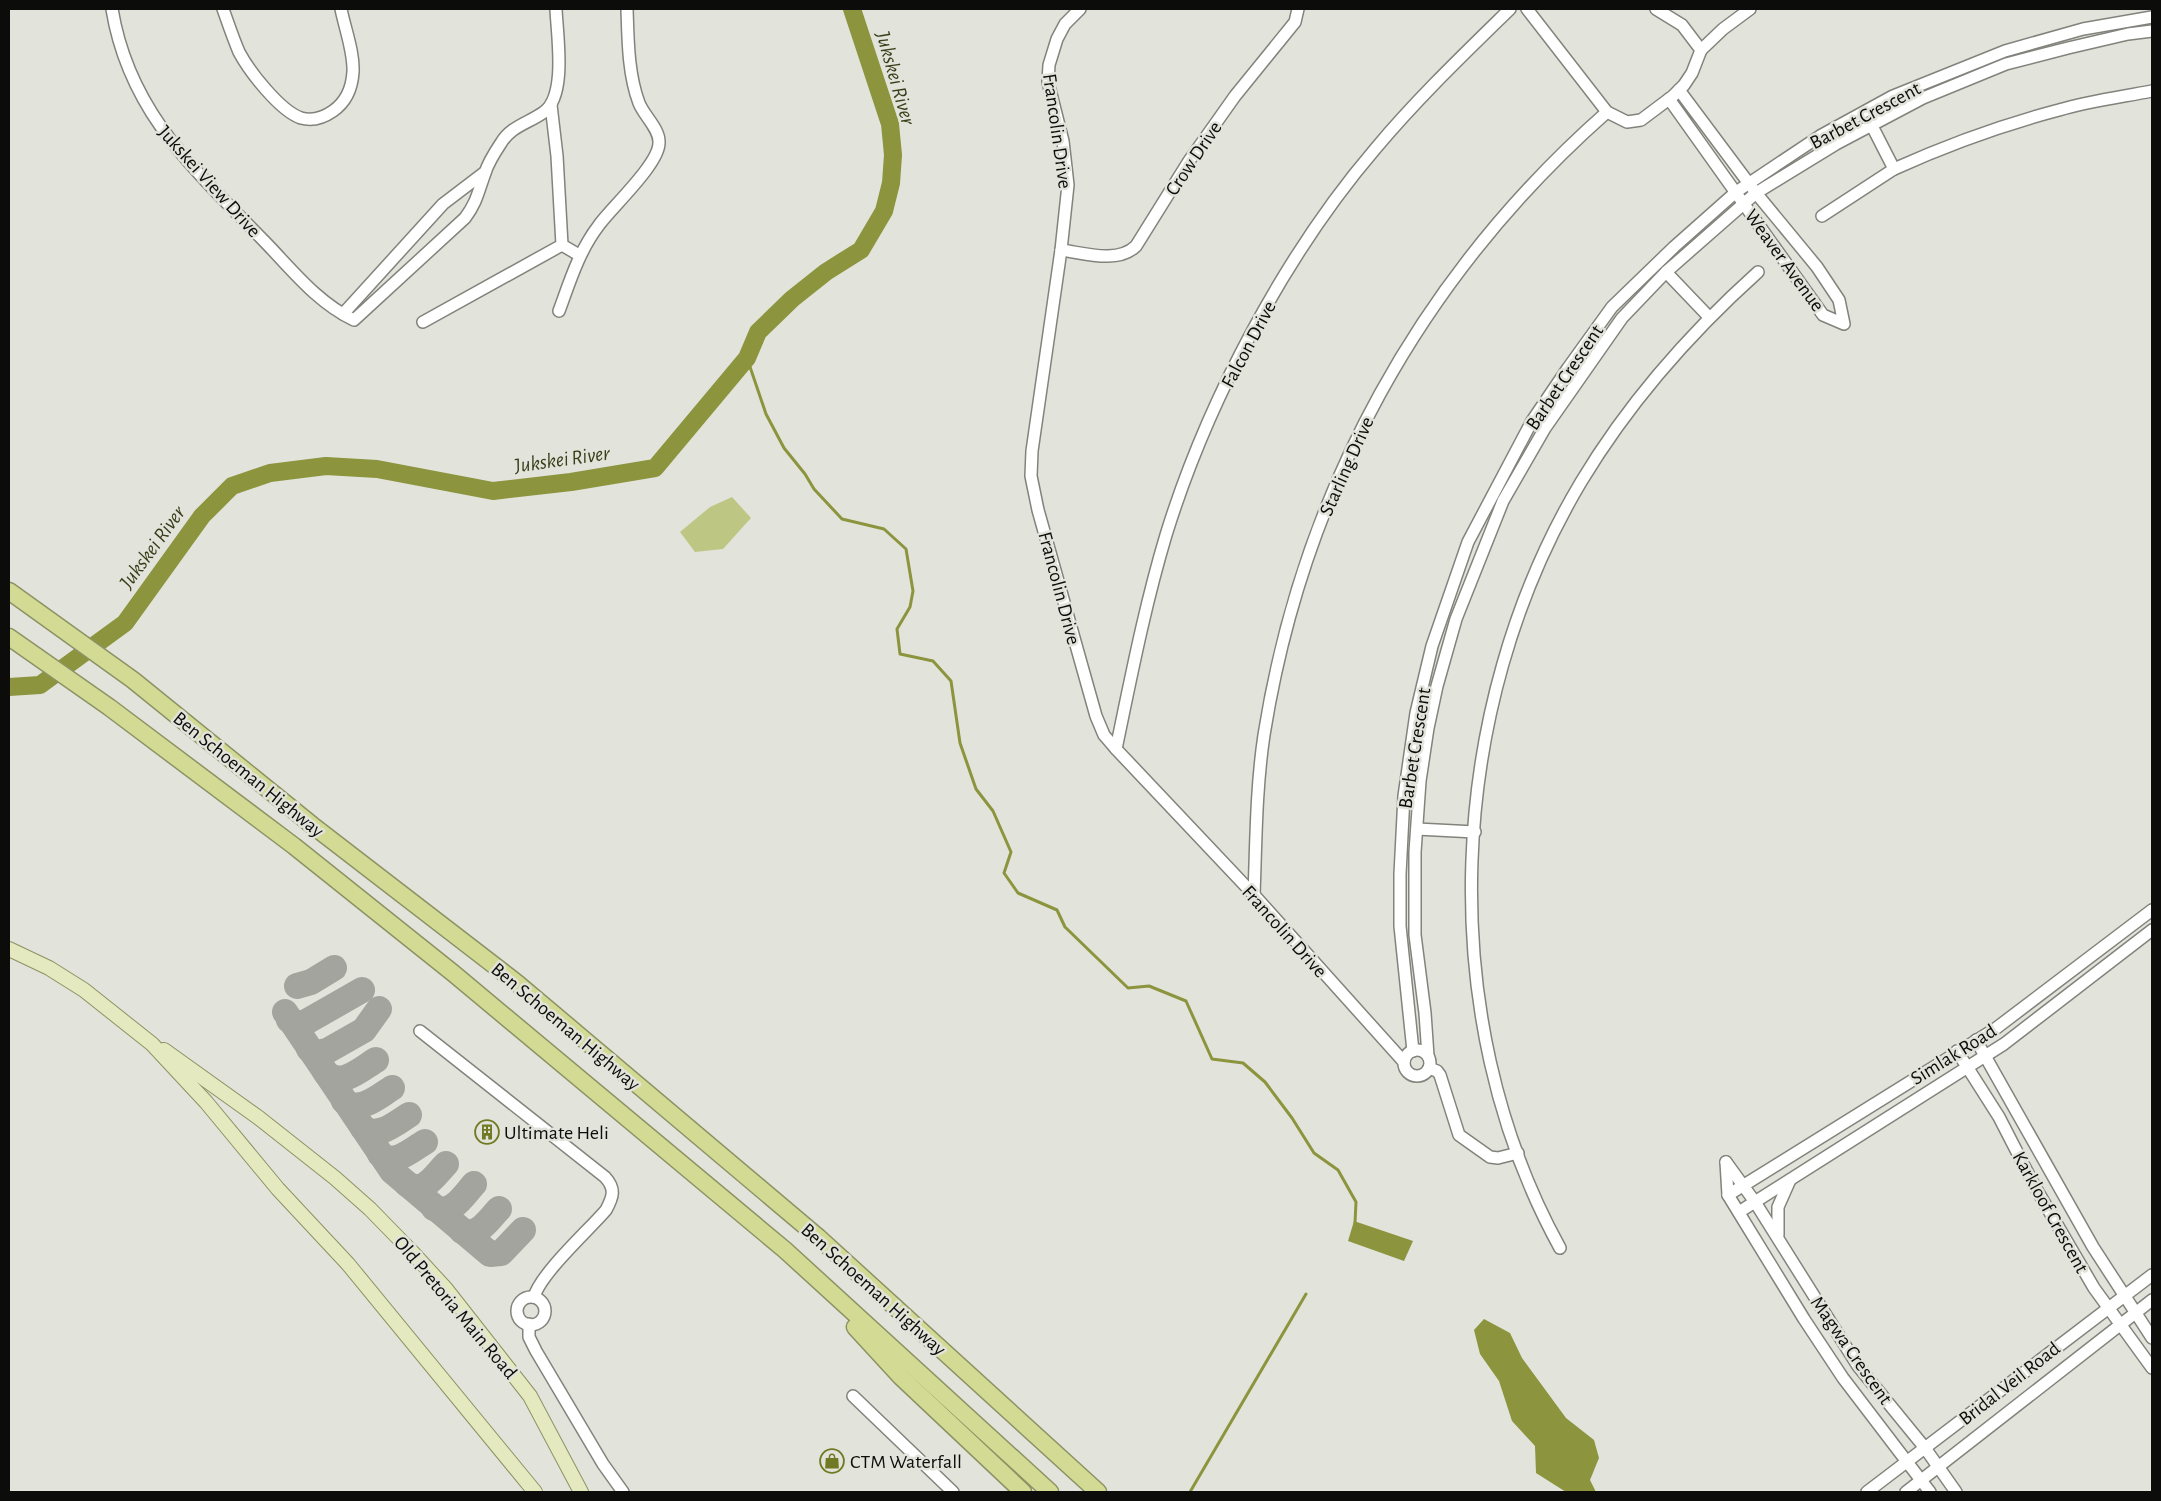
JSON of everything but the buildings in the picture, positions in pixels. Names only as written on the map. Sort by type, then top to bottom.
[{"type":"highway","name":"Ben Schoeman Highway","points":[[9,591],[133,680],[312,826],[517,983],[788,1211],[1098,1492]]},
{"type":"highway","name":"Ben Schoeman Highway","points":[[9,637],[109,707],[294,846],[453,973],[785,1250],[1050,1492]]},
{"type":"highway","points":[[785,1250],[901,1377],[1022,1492]]},
{"type":"main road","name":"Old Pretoria Main Road","points":[[9,949],[49,968],[84,990],[152,1044],[206,1102],[278,1189],[348,1264],[535,1492]]},
{"type":"main road","name":"Old Pretoria Main Road","points":[[152,1044],[174,1056],[305,1154],[370,1209],[412,1252],[446,1289],[530,1396],[581,1492]]},
{"type":"street","name":"Jukskei View Drive","points":[[112,9],[122,50],[133,80],[147,108],[166,136],[191,167],[316,295],[354,320],[439,242]]},
{"type":"street","points":[[223,9],[240,53],[251,71],[282,106],[293,114],[313,119],[326,116],[337,108],[347,98],[352,86],[353,70],[341,9]]},
{"type":"street","points":[[556,9],[559,75],[551,105],[556,147],[562,245]]},
{"type":"street","points":[[559,311],[579,256],[599,224],[654,158],[660,144],[639,104],[634,88],[627,9]]},
{"type":"street","name":"Francolin Drive","points":[[1080,9],[1065,24],[1057,39],[1049,65],[1048,82],[1063,140],[1068,185],[1061,250],[1032,451],[1031,476],[1038,510],[1096,716],[1104,735],[1116,749],[1254,895],[1404,1062]]},
{"type":"street","name":"Crow Drive","points":[[1061,250],[1111,256],[1123,255],[1130,252],[1136,246],[1189,161],[1234,96],[1295,22],[1298,9]]},
{"type":"street","name":"Falcon Drive","points":[[1116,749],[1151,589],[1167,533],[1186,480],[1240,355],[1283,278],[1345,186],[1376,148],[1431,87],[1510,9]]},
{"type":"street","points":[[1527,9],[1607,112],[1627,122],[1641,120],[1679,90],[1692,73],[1701,50],[1723,29],[1750,9]]},
{"type":"street","points":[[1656,9],[1682,25],[1701,50]]},
{"type":"street","name":"Barbet Crescent","points":[[1413,1051],[1400,926],[1400,874],[1404,796],[1416,713],[1432,646],[1468,542],[1532,421],[1612,307],[1674,247],[1736,192],[1820,136],[1893,96],[2006,51],[2059,35],[2152,17]]},
{"type":"street","name":"Barbet Crescent","points":[[1428,1056],[1425,1013],[1415,935],[1414,900],[1417,830],[1428,728],[1447,651],[1456,619],[1503,501],[1545,428],[1622,318],[1666,272],[1756,193],[1836,144],[1923,98],[2006,64],[2128,34],[2152,31]]},
{"type":"street","points":[[2059,35],[2061,50]]},
{"type":"street","points":[[1917,86],[1923,98]]},
{"type":"street","name":"Weaver Avenue","points":[[1669,99],[1823,315],[1844,324],[1839,300],[1818,267],[1756,193],[1679,90]]},
{"type":"street","points":[[1822,216],[1894,170],[1929,153],[2060,109],[2152,91]]},
{"type":"street","points":[[423,226],[439,242],[465,218],[474,206],[485,172],[508,133],[544,112],[551,105]]},
{"type":"street","name":"Starling Drive","points":[[1254,895],[1264,736],[1280,658],[1296,594],[1338,480],[1377,398],[1408,344],[1447,285],[1487,234],[1566,148],[1607,112]]},
{"type":"street","points":[[1872,126],[1894,170]]},
{"type":"street","points":[[343,314],[450,198],[485,172]]},
{"type":"street","points":[[562,245],[579,256]]},
{"type":"street","points":[[423,322],[562,245]]},
{"type":"street","points":[[1666,272],[1709,317]]},
{"type":"street","points":[[1560,1248],[1532,1190],[1518,1152],[1492,1069],[1480,1005],[1472,890],[1475,832],[1483,753],[1496,692],[1511,636],[1537,570],[1580,484],[1613,432],[1647,385],[1709,317],[1758,272]]},
{"type":"street","points":[[1612,307],[1622,318]]},
{"type":"street","points":[[1532,421],[1545,428]]},
{"type":"street","points":[[1468,542],[1482,551]]},
{"type":"street","points":[[1432,646],[1447,651]]},
{"type":"street","points":[[1404,796],[1420,798]]},
{"type":"street","points":[[1417,830],[1475,832]]},
{"type":"street","name":"Simlak Road","points":[[1728,1195],[1995,1029],[2152,910]]},
{"type":"street","name":"Simlak Road","points":[[1739,1212],[2004,1044],[2152,930]]},
{"type":"street","points":[[420,1031],[598,1171],[611,1184],[613,1190],[606,1210],[546,1275],[536,1290],[534,1297]]},
{"type":"street","name":"Karkloof Crescent","points":[[1976,1040],[2093,1247],[2152,1338]]},
{"type":"street","points":[[1413,1051],[1421,1051],[1428,1056],[1429,1068],[1423,1074],[1415,1076],[1408,1072],[1404,1062],[1406,1056],[1413,1051]]},
{"type":"street","name":"Karkloof Crescent","points":[[1957,1051],[1999,1117],[2034,1185],[2094,1288],[2152,1368]]},
{"type":"street","points":[[1429,1068],[1437,1071],[1440,1075],[1459,1135],[1490,1157],[1498,1158],[1518,1152]]},
{"type":"street","points":[[1728,1195],[1726,1162],[1744,1184]]},
{"type":"street","points":[[1778,1238],[1778,1207],[1790,1180]]},
{"type":"street","name":"Magwa Crescent","points":[[1744,1184],[1858,1366],[1925,1448],[1956,1492]]},
{"type":"street","name":"Magwa Crescent","points":[[1728,1195],[1843,1378],[1930,1492]]},
{"type":"street","name":"Bridal Veil Road","points":[[1867,1492],[2152,1275]]},
{"type":"street","points":[[534,1297],[541,1301],[544,1314],[540,1321],[529,1324],[521,1320],[518,1308],[525,1298],[534,1297]]},
{"type":"street","name":"Bridal Veil Road","points":[[1906,1492],[2152,1300]]},
{"type":"street","points":[[529,1324],[529,1337],[536,1351],[603,1464],[623,1492]]},
{"type":"street","points":[[853,1396],[953,1492]]},
{"type":"shaded area","points":[[732,497],[751,518],[723,549],[695,552],[680,532],[710,507]]},
{"type":"shaded area","points":[[1354,1221],[1413,1241],[1404,1261],[1348,1241]]},
{"type":"shaded area","points":[[1484,1319],[1510,1333],[1522,1358],[1566,1418],[1594,1440],[1599,1458],[1590,1480],[1596,1492],[1566,1492],[1536,1473],[1535,1446],[1512,1421],[1499,1381],[1480,1354],[1474,1330]]},
{"type":"waterway","name":"Jukskei River","points":[[9,687],[40,685],[125,623],[202,516],[232,486],[270,473],[326,466],[377,469],[493,491],[571,482],[655,468],[747,358],[758,332],[792,299],[826,272],[861,250],[884,211],[891,183],[893,155],[890,124],[852,9]]},
{"type":"waterway","points":[[747,358],[766,414],[784,448],[805,474],[814,489],[842,519],[884,529],[906,549],[913,591],[910,607],[897,629],[900,654],[933,661],[951,681],[960,743],[976,789],[993,811],[1011,852],[1004,873],[1018,893],[1057,910],[1065,927],[1128,988],[1149,986],[1186,1001],[1212,1059],[1243,1063],[1265,1082],[1292,1118],[1314,1153],[1338,1170],[1356,1202],[1355,1223]]},
{"type":"waterway","points":[[1190,1492],[1306,1294]]},
{"type":"taxiway","points":[[297,986],[311,982],[334,968]]},
{"type":"taxiway","points":[[289,1020],[299,1024],[306,1022],[362,990]]},
{"type":"taxiway","points":[[309,1049],[317,1053],[327,1051],[364,1030],[379,1009]]},
{"type":"taxiway","points":[[285,1012],[392,1171],[490,1254],[501,1253],[523,1230]]},
{"type":"taxiway","points":[[326,1073],[338,1079],[344,1078],[351,1076],[376,1060]]},
{"type":"taxiway","points":[[344,1101],[350,1105],[362,1105],[392,1088]]},
{"type":"taxiway","points":[[363,1128],[369,1131],[381,1131],[393,1126],[409,1115]]},
{"type":"taxiway","points":[[380,1154],[385,1158],[397,1158],[425,1142]]},
{"type":"taxiway","points":[[407,1184],[413,1187],[424,1185],[446,1164]]},
{"type":"taxiway","points":[[434,1208],[440,1210],[452,1207],[462,1199],[474,1184]]},
{"type":"taxiway","points":[[462,1231],[473,1232],[478,1230],[499,1209]]},
{"type":"place","name":"Ultimate Heli","points":[[487,1132]]},
{"type":"place","name":"CTM Waterfall","points":[[832,1461]]}]
